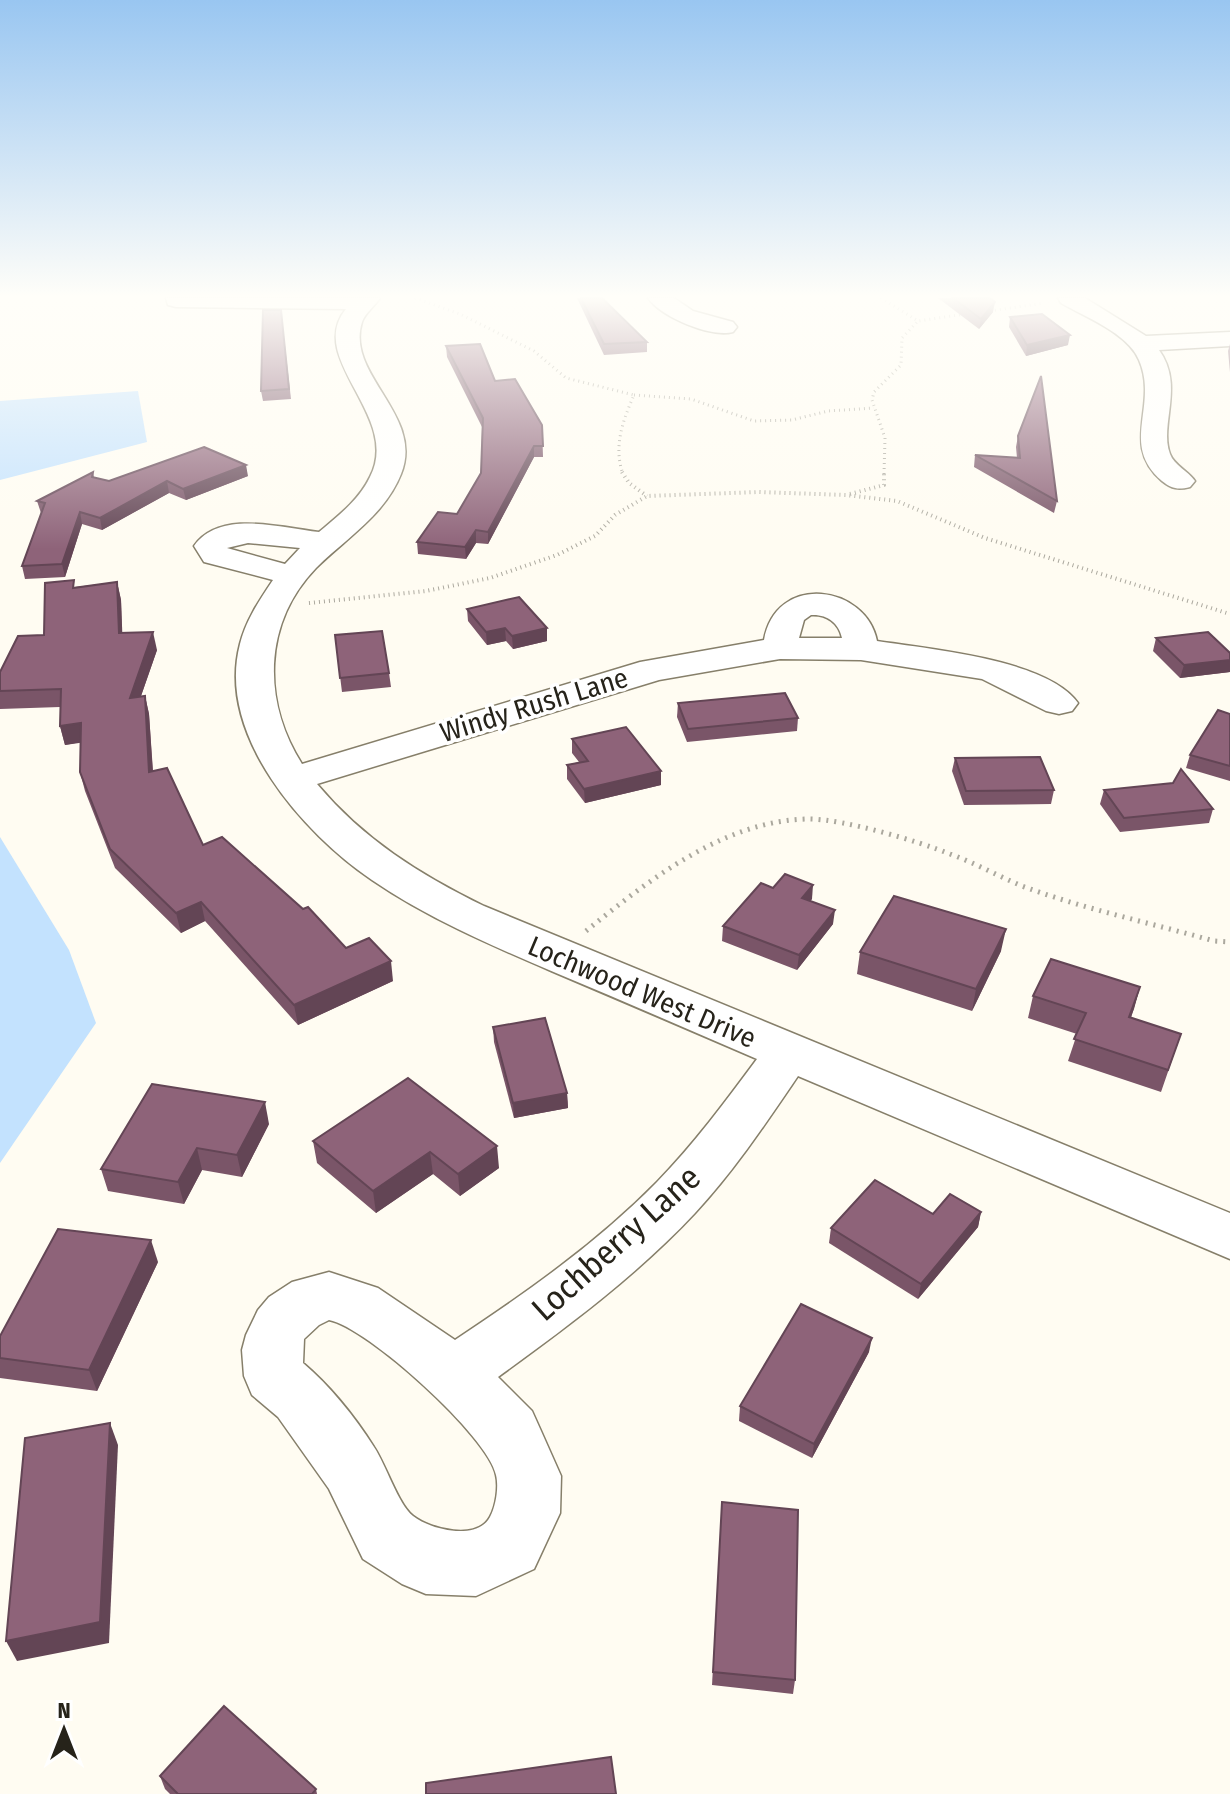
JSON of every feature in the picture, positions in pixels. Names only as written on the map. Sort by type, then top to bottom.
[{"type":"street","name":"Lochwood West Drive","points":[[363,382],[389,429],[394,446],[388,473],[368,505],[324,542],[282,590],[259,633],[253,663],[260,722],[293,779],[324,818],[350,843],[447,906],[788,1054],[1230,1237]]},
{"type":"street","points":[[1158,382],[1156,458],[1180,481]]},
{"type":"street","points":[[282,590],[215,555],[210,546],[216,540],[240,534],[324,542]]},
{"type":"street","name":"Windy Rush Lane","points":[[293,779],[653,670],[780,648],[861,649],[990,670],[1023,683],[1059,703]]},
{"type":"street","name":"Lochberry Lane","points":[[454,1374],[567,1293],[674,1199],[729,1136],[788,1054]]},
{"type":"street","points":[[328,1296],[357,1302],[454,1374],[510,1431],[529,1476],[527,1513],[510,1546],[476,1563],[426,1561],[387,1537],[352,1468],[300,1398],[274,1376],[270,1347],[280,1322],[299,1305],[328,1296]]},
{"type":"path","points":[[581,382],[634,395],[691,399],[754,421],[783,421],[828,411],[874,408]]},
{"type":"path","points":[[846,495],[884,485],[885,438],[874,408],[874,392],[884,382]]},
{"type":"path","points":[[634,395],[619,440],[619,466],[627,482],[647,496]]},
{"type":"path","points":[[282,590],[365,599],[490,578],[557,555],[595,536],[615,515],[647,496],[759,492],[846,495],[897,501],[985,538],[1230,614]]},
{"type":"path","points":[[558,955],[650,879],[678,863],[756,828],[810,819],[876,831],[949,853],[1023,886],[1214,941],[1230,942]]},
{"type":"water","points":[[138,391],[147,442],[0,480],[0,401]]},
{"type":"water","points":[[0,837],[69,950],[96,1023],[0,1163]]},
{"type":"building","points":[[261,382],[288,382],[289,389],[261,391]]},
{"type":"building","points":[[464,382],[517,382],[542,425],[543,446],[534,446],[488,532],[476,530],[465,547],[417,542],[438,512],[457,514],[481,473],[483,418]]},
{"type":"building","points":[[1039,382],[1042,382],[1057,501],[975,455],[1020,458],[1018,436]]},
{"type":"building","points":[[204,447],[246,465],[183,489],[167,481],[100,518],[80,512],[62,564],[22,566],[45,503],[37,501],[93,472],[92,477],[109,481]]},
{"type":"building","points":[[74,580],[73,588],[117,582],[119,633],[153,632],[130,698],[145,696],[149,772],[167,768],[203,845],[222,837],[303,909],[308,907],[346,948],[369,938],[391,961],[294,1005],[201,902],[176,913],[110,849],[80,772],[81,723],[60,726],[61,689],[0,691],[0,672],[18,636],[44,635],[45,583]]},
{"type":"building","points":[[519,597],[547,628],[512,636],[505,628],[486,632],[467,609]]},
{"type":"building","points":[[382,631],[389,673],[340,678],[335,635]]},
{"type":"building","points":[[1208,632],[1230,653],[1230,660],[1184,665],[1156,638]]},
{"type":"building","points":[[785,693],[798,718],[688,729],[678,703]]},
{"type":"building","points":[[1218,710],[1230,714],[1230,766],[1190,755]]},
{"type":"building","points":[[626,727],[661,771],[584,789],[567,765],[588,761],[572,739]]},
{"type":"building","points":[[1040,757],[1054,790],[966,791],[955,758]]},
{"type":"building","points":[[1181,769],[1213,809],[1124,818],[1104,790],[1173,783]]},
{"type":"building","points":[[785,874],[813,885],[802,898],[835,910],[799,955],[723,926],[761,883],[773,888]]},
{"type":"building","points":[[894,896],[1006,929],[976,989],[860,952]]},
{"type":"building","points":[[1051,959],[1140,987],[1129,1017],[1181,1034],[1168,1070],[1074,1039],[1086,1013],[1033,996]]},
{"type":"building","points":[[545,1018],[567,1093],[513,1103],[493,1027]]},
{"type":"building","points":[[408,1078],[497,1146],[458,1174],[430,1152],[373,1191],[313,1141]]},
{"type":"building","points":[[152,1084],[265,1102],[237,1155],[197,1148],[178,1182],[101,1169]]},
{"type":"building","points":[[875,1180],[933,1214],[950,1194],[981,1212],[921,1284],[831,1228]]},
{"type":"building","points":[[58,1229],[151,1240],[89,1370],[0,1358],[0,1336]]},
{"type":"building","points":[[801,1304],[872,1338],[814,1444],[740,1406]]},
{"type":"building","points":[[110,1423],[100,1622],[6,1641],[25,1438]]},
{"type":"building","points":[[722,1502],[798,1510],[795,1680],[713,1672]]},
{"type":"building","points":[[224,1706],[316,1789],[312,1794],[178,1794],[160,1776]]},
{"type":"building","points":[[611,1757],[616,1794],[426,1794],[426,1783]]}]
